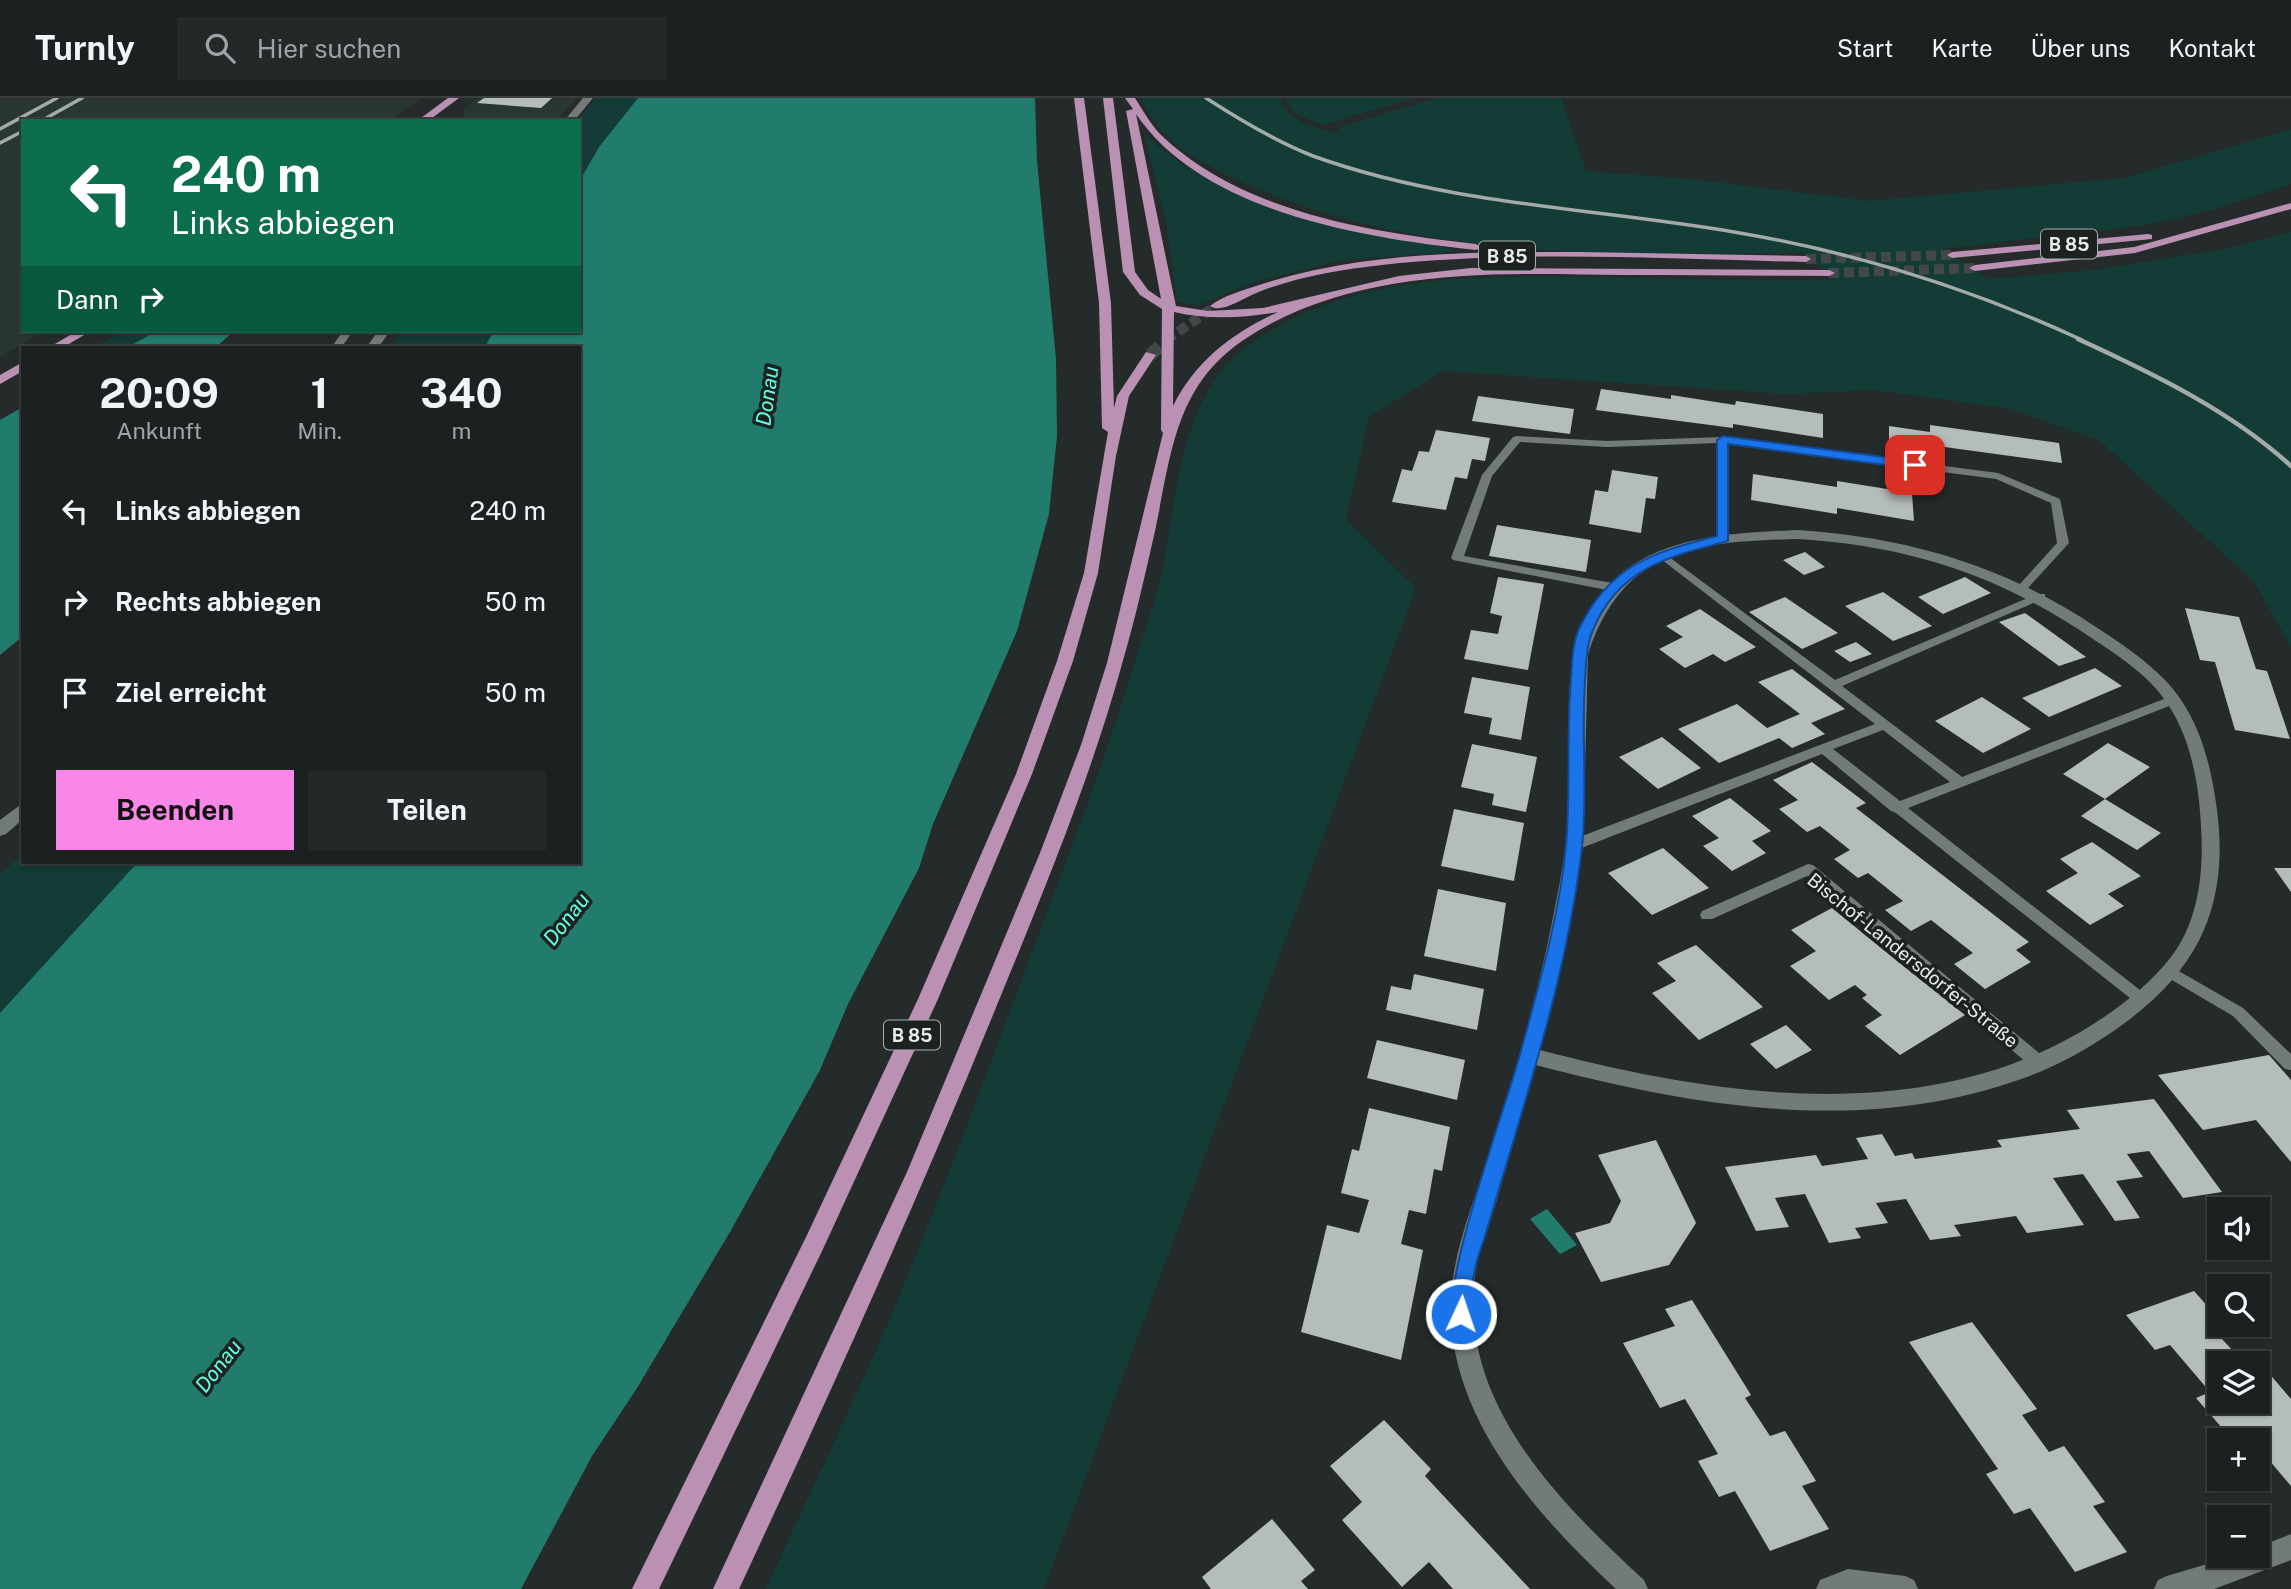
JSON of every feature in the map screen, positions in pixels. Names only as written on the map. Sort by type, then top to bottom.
[{"type":"main road","points":[[425,119],[454,98]]},
{"type":"main road","points":[[1079,98],[1105,303],[1109,456]]},
{"type":"main road","name":"B 85","points":[[1108,98],[1129,272],[1143,294],[1168,308],[1227,314],[1271,310],[1401,278],[1459,272],[1829,273]]},
{"type":"main road","points":[[1129,98],[1168,308],[1167,437]]},
{"type":"main road","name":"B 85","points":[[1129,98],[1141,121],[1171,152],[1224,183],[1283,207],[1332,222],[1424,241],[1553,255]]},
{"type":"main road","name":"B 85","points":[[1975,268],[2136,250],[2291,206]]},
{"type":"main road","name":"B 85","points":[[1952,256],[2187,234]]},
{"type":"main road","name":"B 85","points":[[1216,306],[1272,281],[1376,260],[1553,255],[1805,259]]},
{"type":"main road","name":"B 85","points":[[726,1589],[801,1431],[985,1015],[1038,880],[1090,740],[1120,641],[1150,525],[1167,437],[1184,395],[1211,361],[1255,327],[1308,302]]},
{"type":"main road","points":[[58,346],[81,333]]},
{"type":"main road","name":"B 85","points":[[645,1589],[855,1157],[928,999],[1024,774],[1065,661],[1091,573],[1109,456],[1123,397],[1150,355]]},
{"type":"main road","points":[[0,380],[21,367]]},
{"type":"street","points":[[571,119],[588,98]]},
{"type":"street","name":"Bischof-Landersdorfer-Straße","points":[[1529,1055],[1647,1085],[1825,1103],[1909,1094],[1993,1078],[2039,1063],[2120,1016],[2170,972],[2191,939],[2206,898],[2211,840],[2208,801],[2199,762],[2185,721],[2173,700],[2122,652],[2040,596],[2023,587],[1945,559],[1852,538],[1773,534],[1723,538],[1661,554],[1612,587],[1586,630],[1580,654],[1574,845],[1557,946],[1529,1055],[1464,1273],[1460,1296],[1462,1332],[1475,1387],[1519,1466],[1635,1589]]},
{"type":"street","points":[[0,830],[21,811]]},
{"type":"street","points":[[2167,1589],[2212,1577],[2291,1547]]},
{"type":"street","points":[[1829,1589],[1848,1582],[1905,1589]]},
{"type":"lane","points":[[1612,587],[1457,558],[1487,475],[1517,439],[1607,443],[1723,440],[1998,476],[2056,501],[2063,543],[2023,587]]},
{"type":"lane","points":[[1723,440],[1723,538]]},
{"type":"lane","points":[[1661,554],[1961,783]]},
{"type":"lane","points":[[1832,686],[2040,596]]},
{"type":"lane","points":[[1896,808],[2173,700]]},
{"type":"lane","points":[[1574,845],[1886,724]]},
{"type":"lane","points":[[1824,749],[2140,998]]},
{"type":"lane","name":"Bischof-Landersdorfer-Straße","points":[[1707,915],[1808,869],[2039,1063]]},
{"type":"lane","points":[[2170,972],[2238,1012],[2291,1064]]},
{"type":"shaded area","points":[[0,98],[422,98],[392,119],[21,119],[21,333],[41,333],[0,357]]},
{"type":"shaded area","points":[[478,98],[577,98],[558,119],[465,119],[463,110]]},
{"type":"shaded area","points":[[596,98],[638,98],[599,147],[581,178],[581,119],[579,119]]},
{"type":"shaded area","points":[[1142,98],[1280,98],[1289,113],[1305,124],[1342,134],[1338,129],[1340,127],[1436,98],[1561,98],[1586,171],[1700,180],[1870,201],[2124,178],[2291,129],[2291,184],[2211,210],[2146,225],[1941,249],[1989,279],[2094,270],[2225,249],[2291,232],[2291,646],[2253,581],[2100,441],[2008,408],[1873,390],[1787,394],[1443,371],[1369,417],[1346,519],[1416,588],[1044,1589],[766,1589],[903,1287],[1062,873],[1111,735],[1156,595],[1184,451],[1206,394],[1223,369],[1245,348],[1282,324],[1322,306],[1364,293],[1407,285],[1495,277],[1836,280],[1802,253],[1657,254],[1513,248],[1372,226],[1303,206],[1207,165],[1180,148],[1157,126]]},
{"type":"shaded area","points":[[1286,98],[1414,98],[1321,125],[1294,113]]},
{"type":"shaded area","points":[[1144,134],[1197,173],[1253,201],[1344,228],[1430,244],[1455,252],[1342,260],[1251,283],[1199,305],[1177,302],[1166,221]]},
{"type":"shaded area","points":[[120,333],[153,333],[130,346],[98,346]]},
{"type":"shaded area","points":[[400,333],[493,333],[485,346],[392,346]]},
{"type":"shaded area","points":[[21,855],[21,864],[136,864],[0,1013],[0,875]]},
{"type":"water","name":"Donau","points":[[638,98],[1035,98],[1037,161],[1056,359],[1057,436],[1049,514],[1017,631],[933,824],[919,868],[848,1004],[820,1070],[730,1232],[637,1388],[592,1456],[521,1589],[0,1589],[0,1013],[136,864],[581,864],[581,346],[485,346],[493,333],[581,333],[581,178],[599,147]]},
{"type":"water","points":[[153,333],[232,333],[217,346],[130,346]]},
{"type":"water","points":[[21,408],[21,638],[0,655],[0,420]]},
{"type":"water","points":[[1547,1209],[1577,1245],[1560,1254],[1530,1219]]},
{"type":"building","points":[[484,98],[552,98],[541,108],[477,103]]},
{"type":"building","points":[[1601,389],[1671,399],[1671,395],[1735,405],[1736,401],[1823,414],[1823,438],[1733,424],[1733,428],[1596,410]]},
{"type":"building","points":[[1478,396],[1574,409],[1570,434],[1472,421]]},
{"type":"building","points":[[1930,425],[2059,443],[2062,463],[1930,445],[1931,453],[1889,446],[1889,426],[1930,432]]},
{"type":"building","points":[[1436,430],[1490,438],[1485,461],[1472,459],[1467,479],[1455,477],[1446,510],[1392,502],[1402,469],[1412,471],[1419,451],[1429,452]]},
{"type":"building","points":[[1612,470],[1658,477],[1655,499],[1646,498],[1641,533],[1589,524],[1595,490],[1608,492]]},
{"type":"building","points":[[1753,474],[1837,487],[1837,481],[1912,493],[1914,521],[1837,508],[1837,514],[1751,500]]},
{"type":"building","points":[[1497,525],[1591,540],[1586,572],[1489,556]]},
{"type":"building","points":[[1805,552],[1825,567],[1804,575],[1783,560]]},
{"type":"building","points":[[1498,577],[1544,584],[1528,670],[1464,659],[1471,630],[1498,634],[1502,616],[1490,613]]},
{"type":"building","points":[[1965,577],[1991,593],[1943,614],[1918,597]]},
{"type":"building","points":[[1883,592],[1932,626],[1893,641],[1845,606]]},
{"type":"building","points":[[1785,597],[1838,633],[1802,649],[1749,612]]},
{"type":"building","points":[[2185,608],[2239,617],[2256,669],[2267,671],[2290,739],[2235,730],[2215,662],[2200,660]]},
{"type":"building","points":[[1700,609],[1756,647],[1725,662],[1713,654],[1685,668],[1659,649],[1683,637],[1666,626]]},
{"type":"building","points":[[2025,613],[2086,657],[2059,666],[1999,622]]},
{"type":"building","points":[[1856,642],[1872,654],[1850,662],[1834,651]]},
{"type":"building","points":[[2095,668],[2122,686],[2049,717],[2022,698]]},
{"type":"building","points":[[1792,669],[1845,709],[1811,723],[1825,734],[1792,748],[1779,738],[1719,763],[1678,729],[1737,704],[1767,728],[1800,714],[1758,682]]},
{"type":"building","points":[[1472,677],[1530,687],[1521,740],[1489,734],[1492,718],[1464,713]]},
{"type":"building","points":[[1982,697],[2031,729],[1983,753],[1935,721]]},
{"type":"building","points":[[1662,737],[1701,768],[1658,789],[1619,757]]},
{"type":"building","points":[[2108,743],[2150,767],[2105,799],[2063,774]]},
{"type":"building","points":[[1472,744],[1537,757],[1526,812],[1492,805],[1494,794],[1461,787]]},
{"type":"building","points":[[1812,762],[1866,803],[1856,808],[2029,942],[2016,950],[2031,962],[1985,989],[1954,964],[1973,953],[1931,920],[1911,931],[1885,910],[1903,901],[1868,873],[1858,878],[1834,859],[1850,850],[1820,826],[1807,832],[1779,809],[1798,800],[1773,780]]},
{"type":"building","points":[[1730,798],[1771,831],[1752,841],[1766,853],[1732,871],[1703,846],[1719,838],[1692,816]]},
{"type":"building","points":[[2105,799],[2161,833],[2137,850],[2081,816]]},
{"type":"building","points":[[1454,809],[1524,823],[1514,881],[1441,866]]},
{"type":"building","points":[[2092,842],[2141,876],[2108,894],[2124,906],[2090,925],[2046,891],[2078,873],[2060,859]]},
{"type":"building","points":[[1663,848],[1709,888],[1652,915],[1608,873]]},
{"type":"building","points":[[2274,868],[2291,868],[2291,892]]},
{"type":"building","points":[[1438,889],[1506,903],[1496,971],[1424,956]]},
{"type":"building","points":[[1832,908],[1965,1015],[1900,1055],[1865,1026],[1882,1015],[1862,998],[1867,995],[1855,985],[1829,1000],[1790,966],[1816,951],[1791,930]]},
{"type":"building","points":[[1696,945],[1763,1007],[1699,1040],[1652,993],[1676,981],[1657,963]]},
{"type":"building","points":[[1414,974],[1484,989],[1477,1030],[1386,1010],[1391,986],[1411,990]]},
{"type":"building","points":[[1786,1025],[1812,1050],[1776,1069],[1750,1044]]},
{"type":"building","points":[[1377,1040],[1465,1060],[1457,1100],[1367,1078]]},
{"type":"building","points":[[2269,1055],[2291,1080],[2291,1162],[2256,1120],[2203,1130],[2158,1075]]},
{"type":"building","points":[[2154,1099],[2222,1192],[2183,1198],[2149,1151],[2127,1154],[2143,1177],[2116,1181],[2140,1218],[2115,1221],[2083,1174],[2053,1178],[2084,1225],[2027,1233],[2016,1216],[1954,1225],[1961,1236],[1930,1240],[1906,1199],[1876,1203],[1888,1223],[1855,1228],[1861,1238],[1829,1243],[1805,1194],[1775,1198],[1789,1227],[1756,1231],[1725,1167],[1816,1155],[1822,1166],[1868,1159],[1856,1138],[1882,1134],[1895,1156],[1912,1153],[1915,1159],[2002,1147],[1997,1140],[2080,1129],[2067,1110]]},
{"type":"building","points":[[1369,1108],[1450,1127],[1442,1171],[1434,1169],[1426,1214],[1409,1210],[1401,1244],[1423,1250],[1401,1360],[1301,1332],[1327,1225],[1359,1233],[1369,1200],[1341,1193],[1352,1149],[1359,1151]]},
{"type":"building","points":[[1656,1140],[1696,1223],[1669,1265],[1601,1282],[1575,1233],[1610,1223],[1621,1201],[1598,1155]]},
{"type":"building","points":[[2194,1291],[2207,1306],[2207,1337],[2228,1337],[2222,1339],[2233,1351],[2207,1351],[2207,1388],[2170,1345],[2155,1350],[2126,1315]]},
{"type":"building","points":[[1692,1300],[1751,1395],[1745,1398],[1770,1436],[1785,1431],[1816,1481],[1802,1486],[1829,1529],[1770,1551],[1735,1491],[1719,1497],[1698,1461],[1718,1454],[1685,1399],[1660,1408],[1623,1343],[1675,1326],[1665,1309]]},
{"type":"building","points":[[1972,1322],[2037,1409],[2022,1415],[2049,1452],[2064,1446],[2105,1502],[2093,1506],[2127,1552],[2075,1572],[2030,1508],[2014,1514],[1986,1474],[1998,1469],[1909,1342]]},
{"type":"building","points":[[2270,1374],[2291,1399],[2291,1486],[2270,1461],[2270,1428],[2222,1428],[2210,1414],[2270,1414]]},
{"type":"building","points":[[2207,1393],[2207,1411],[2196,1398]]},
{"type":"building","points":[[1384,1420],[1431,1469],[1425,1476],[1530,1589],[1453,1589],[1429,1562],[1402,1587],[1342,1520],[1362,1502],[1330,1466]]},
{"type":"building","points":[[1272,1519],[1315,1570],[1301,1581],[1308,1589],[1211,1589],[1202,1577]]},
{"type":"tunnel","points":[[1806,259],[1952,255]]},
{"type":"tunnel","points":[[1829,273],[1975,268]]},
{"type":"tunnel","points":[[1166,340],[1216,306]]},
{"type":"tunnel","points":[[1150,355],[1168,339]]},
{"type":"railway","points":[[0,129],[57,98]]},
{"type":"railway","points":[[45,119],[82,98]]},
{"type":"railway","points":[[1206,98],[1285,144],[1364,172],[1469,195],[1734,232],[1824,250],[1912,274],[1998,304],[2082,340]]},
{"type":"railway","points":[[0,143],[21,132]]},
{"type":"railway","points":[[2078,339],[2134,365],[2217,411],[2268,446],[2291,466]]},
{"type":"route","points":[[1461,1314],[1460,1296],[1464,1273],[1529,1055],[1557,946],[1574,845],[1577,793],[1576,707],[1580,654],[1586,630],[1612,587],[1641,567],[1661,554],[1723,538],[1723,440],[1915,465]]}]
